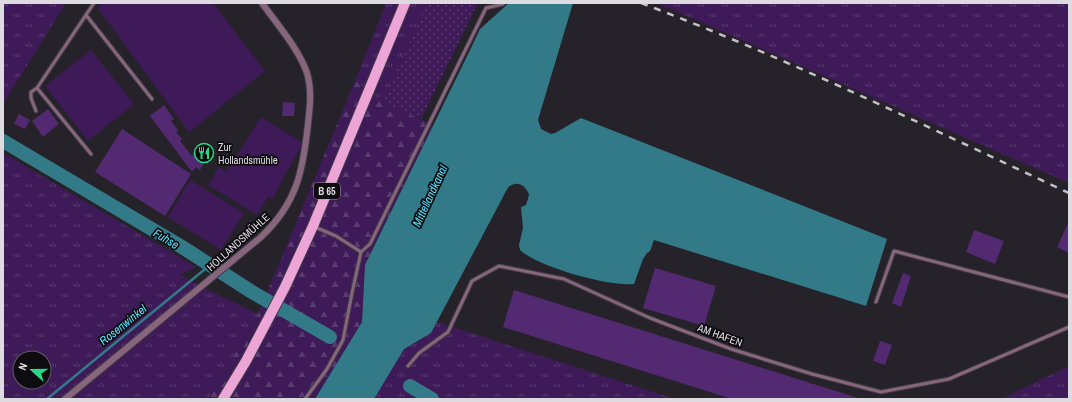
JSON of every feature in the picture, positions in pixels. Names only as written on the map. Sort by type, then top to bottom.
[{"type":"main road","name":"B 65","points":[[223,399],[267,323],[285,287],[313,226],[405,3]]},
{"type":"street","name":"HOLLANDSMÜHLE","points":[[66,399],[236,259],[270,228],[285,209],[298,182],[307,136],[310,89],[300,56],[262,3]]},
{"type":"lane","points":[[36,111],[31,98],[31,92],[37,88],[94,3]]},
{"type":"lane","points":[[305,399],[327,369],[343,340],[361,252],[370,244],[486,8],[503,4]]},
{"type":"lane","points":[[86,15],[152,99]]},
{"type":"lane","points":[[37,88],[91,154]]},
{"type":"lane","points":[[313,226],[336,236],[361,252]]},
{"type":"lane","points":[[876,302],[894,251],[1069,297]]},
{"type":"lane","name":"AM HAFEN","points":[[408,366],[419,353],[448,332],[472,281],[499,266],[564,279],[650,318],[731,349],[812,374],[881,392],[949,379],[1069,327]]},
{"type":"green space","points":[[3,3],[66,3],[3,104]]},
{"type":"green space","points":[[102,3],[213,3],[265,71],[189,132],[97,7]]},
{"type":"green space","points":[[386,3],[427,3],[383,102],[355,81]]},
{"type":"green space","points":[[427,3],[478,3],[421,119],[383,102]]},
{"type":"green space","points":[[657,3],[1069,3],[1069,183]]},
{"type":"green space","points":[[91,50],[134,104],[88,141],[45,86]]},
{"type":"green space","points":[[355,81],[383,102],[433,125],[365,265],[362,322],[315,399],[209,399],[258,314]]},
{"type":"green space","points":[[261,117],[303,143],[272,199],[268,197],[257,215],[208,185],[219,167],[232,175],[227,171]]},
{"type":"green space","points":[[3,153],[196,267],[180,275],[258,314],[209,399],[3,399]]},
{"type":"green space","points":[[190,180],[244,213],[221,250],[168,217]]},
{"type":"green space","points":[[437,322],[675,399],[373,399],[404,349],[431,333]]},
{"type":"green space","points":[[1069,366],[1069,399],[1003,399],[1009,395]]},
{"type":"water","name":"Mittellandkanal","points":[[509,3],[573,3],[538,120],[541,129],[551,134],[555,133],[581,118],[887,239],[866,306],[654,240],[650,251],[643,259],[634,284],[623,284],[592,279],[558,269],[542,263],[520,250],[519,245],[523,228],[521,207],[526,205],[529,195],[523,186],[515,184],[509,186],[506,190],[431,333],[404,349],[374,399],[315,399],[362,322],[365,265],[480,29]]},
{"type":"building","points":[[283,102],[295,103],[294,116],[282,116]]},
{"type":"building","points":[[164,105],[174,119],[171,121],[178,130],[176,132],[182,139],[180,141],[192,156],[199,145],[211,152],[200,170],[196,167],[192,172],[150,116]]},
{"type":"building","points":[[48,109],[59,124],[43,137],[32,121]]},
{"type":"building","points":[[19,114],[30,120],[25,129],[14,124]]},
{"type":"building","points":[[122,129],[191,174],[165,216],[95,172]]},
{"type":"building","points":[[1069,221],[1069,253],[1057,247]]},
{"type":"building","points":[[974,230],[1004,241],[995,264],[966,252]]},
{"type":"building","points":[[655,268],[716,286],[704,326],[643,308]]},
{"type":"building","points":[[903,273],[911,276],[901,307],[892,303]]},
{"type":"building","points":[[514,290],[858,399],[732,399],[503,327]]},
{"type":"building","points":[[880,341],[892,345],[885,365],[873,361]]},
{"type":"waterway","name":"Fuhse","points":[[3,141],[182,247],[252,292],[330,337]]},
{"type":"waterway","name":"Rosenwinkel","points":[[47,399],[210,265]]},
{"type":"waterway","name":"Fuhse","points":[[410,386],[432,399]]},
{"type":"railway","points":[[641,3],[695,24],[803,70],[910,118],[1069,193]]},
{"type":"place","name":"Zur Hollandsmühle","points":[[204,153]]}]
